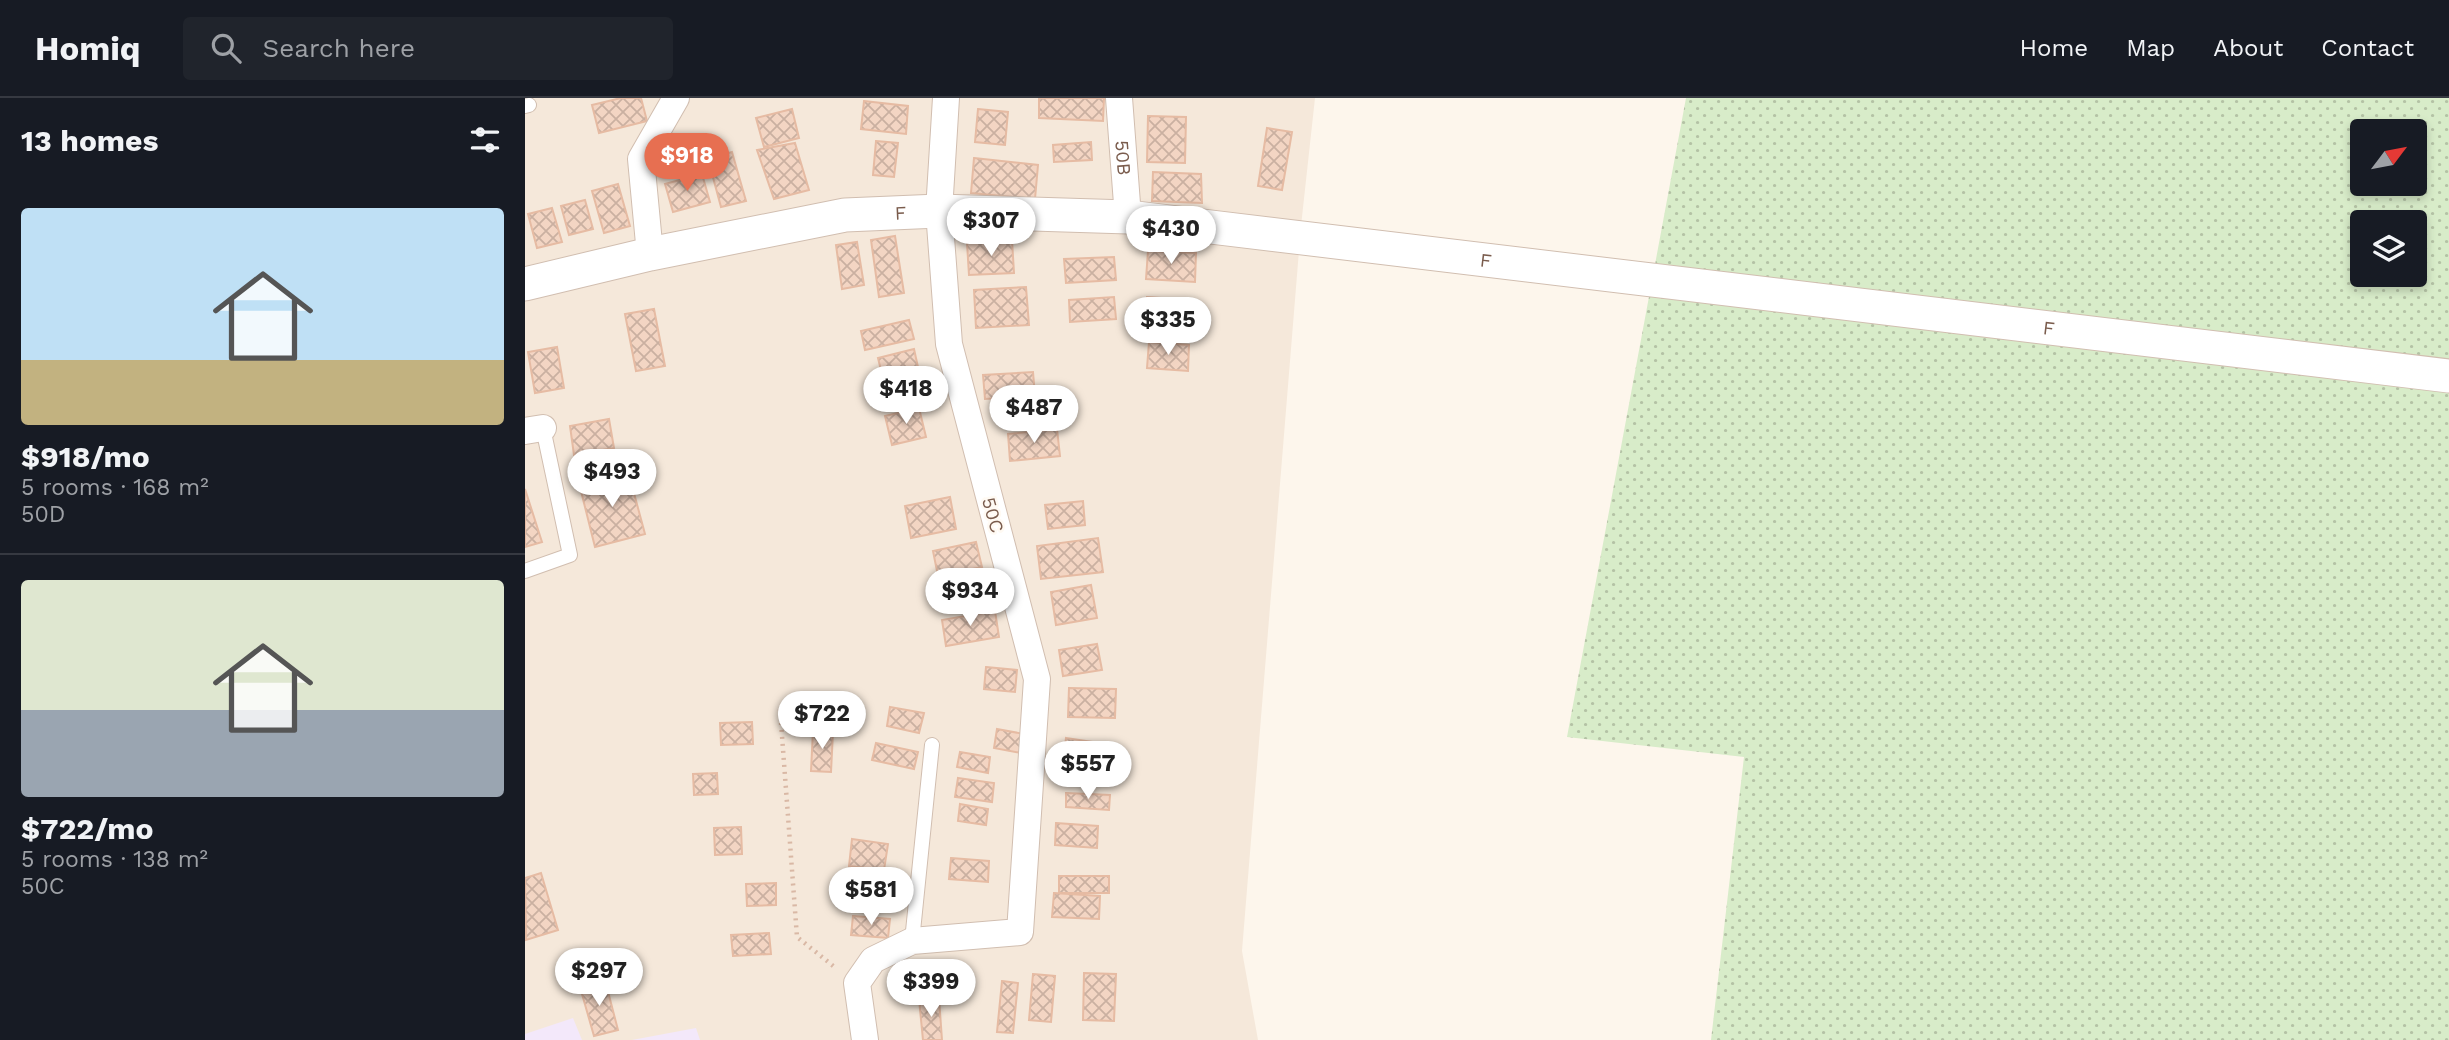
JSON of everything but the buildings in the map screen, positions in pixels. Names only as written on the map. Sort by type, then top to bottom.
[{"type":"street","points":[[650,254],[641,159],[676,98]]},
{"type":"street","name":"50C","points":[[912,941],[1020,932],[1037,679],[949,344],[939,211],[946,98]]},
{"type":"street","name":"50B","points":[[1119,98],[1128,217]]},
{"type":"street","name":"F","points":[[525,284],[650,254],[845,215],[939,211],[1128,217],[2449,376]]},
{"type":"street","points":[[865,1040],[857,986],[873,960],[912,941]]},
{"type":"lane","points":[[525,571],[570,555],[534,430]]},
{"type":"lane","points":[[912,941],[932,745]]},
{"type":"path","points":[[781,709],[797,937],[857,986]]},
{"type":"shaded area","points":[[525,98],[1315,98],[1301,226],[1242,951],[1258,1040],[525,1040]]},
{"type":"shaded area","points":[[573,1018],[582,1040],[525,1040],[525,1034]]},
{"type":"shaded area","points":[[696,1028],[700,1040],[632,1040]]},
{"type":"green space","points":[[1686,98],[2449,98],[2449,1040],[1711,1040],[1744,757],[1567,737]]}]
